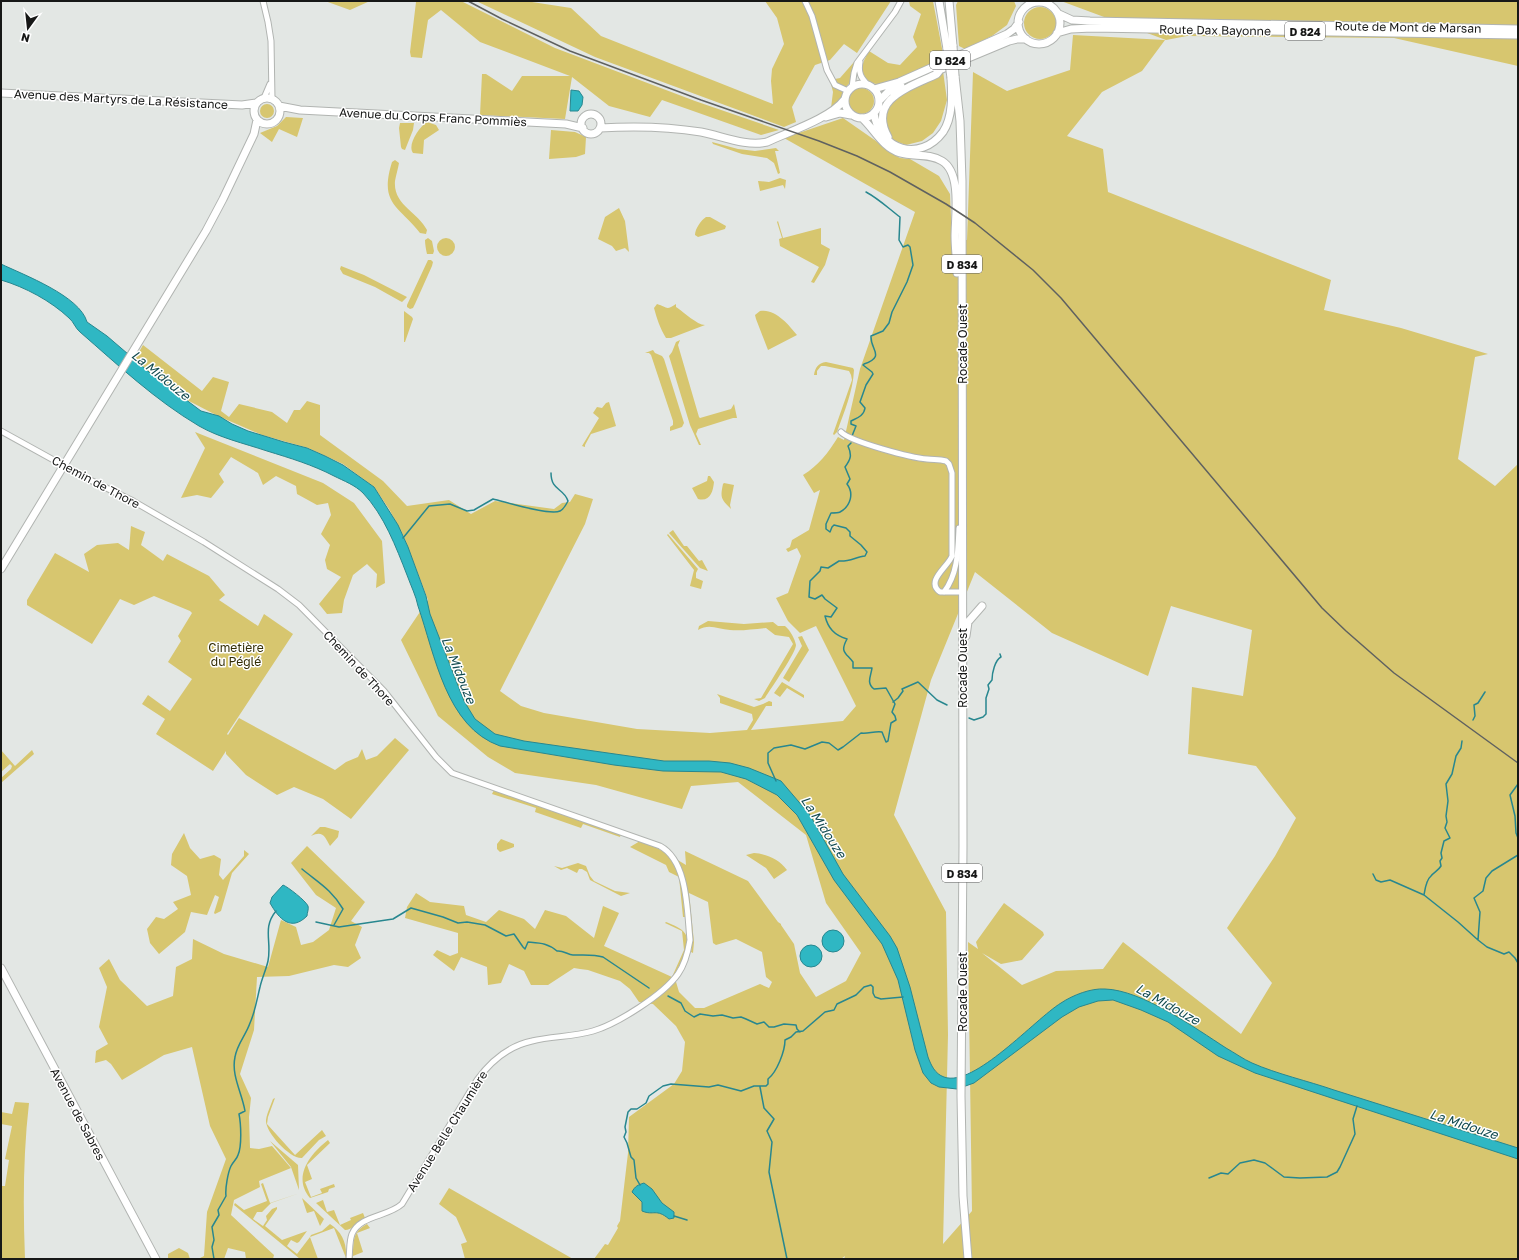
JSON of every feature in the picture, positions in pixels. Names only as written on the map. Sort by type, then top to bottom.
[{"type":"main road","name":"D 834","points":[[940,1],[950,47],[953,77]]},
{"type":"main road","name":"D 824","points":[[949,1],[950,47]]},
{"type":"main road","points":[[1042,2],[1052,6],[1058,14],[1060,26],[1057,33],[1050,41],[1044,43],[1034,43],[1026,39],[1020,31],[1019,17],[1024,5],[1042,2]]},
{"type":"main road","name":"Route de Mont de Marsan","points":[[1058,14],[1072,20],[1090,21],[1518,29]]},
{"type":"main road","name":"D 824","points":[[871,87],[900,82],[1007,34],[1014,30],[1019,22]]},
{"type":"main road","name":"Route Dax Bayonne","points":[[1057,33],[1071,29],[1092,28],[1518,35]]},
{"type":"main road","name":"D 824","points":[[879,101],[890,91],[942,69],[1009,41],[1026,39]]},
{"type":"main road","name":"D 824","points":[[891,142],[882,122],[884,109],[887,103],[900,92],[937,74],[942,69]]},
{"type":"main road","name":"D 824","points":[[874,113],[878,128],[891,142],[904,149],[912,150],[923,148],[937,139],[943,131],[950,115],[953,77]]},
{"type":"main road","name":"Rocade Ouest","points":[[953,77],[960,121],[962,181],[961,1096],[963,1196],[968,1259]]},
{"type":"main road","points":[[600,125],[700,132],[758,143],[767,142],[838,108],[850,89],[863,84],[871,87],[877,92],[879,105],[871,116],[862,118],[840,114],[809,123]]},
{"type":"main road","name":"Avenue des Martyrs de La Résistance","points":[[1,93],[242,106],[256,103]]},
{"type":"main road","points":[[1,569],[206,231],[255,133],[265,124],[274,122],[279,114],[279,106],[272,99],[264,98],[256,103],[254,109],[256,117],[255,133]]},
{"type":"main road","points":[[844,100],[845,106],[852,115]]},
{"type":"main road","name":"Avenue des Martyrs de La Résistance","points":[[242,106],[256,117]]},
{"type":"main road","name":"Avenue du Corps Franc Pommiès","points":[[279,106],[300,110],[583,124]]},
{"type":"main road","name":"Avenue du Corps Franc Pommiès","points":[[279,114],[300,110]]},
{"type":"main road","points":[[592,114],[597,116],[600,125],[596,132],[592,133],[588,132],[583,124],[587,115],[592,114]]},
{"type":"main road","points":[[256,117],[265,124]]},
{"type":"main road","points":[[862,118],[879,140],[891,149],[900,153],[927,156],[937,159],[948,166],[952,175],[955,188],[955,237],[958,305],[958,416],[962,452]]},
{"type":"main road","points":[[962,672],[968,622],[982,606]]},
{"type":"main road","name":"Avenue de Sabres","points":[[1,968],[156,1259]]},
{"type":"street","points":[[263,1],[271,41],[272,99]]},
{"type":"street","points":[[805,1],[812,16],[827,70],[835,85],[850,89],[854,72],[861,57],[895,12],[901,1]]},
{"type":"street","points":[[861,57],[860,74],[863,80],[871,87]]},
{"type":"street","points":[[264,98],[271,80]]},
{"type":"street","name":"Chemin de Thore","points":[[1,431],[133,501],[204,542],[278,589],[299,605],[382,688],[436,757],[452,774],[635,836],[665,849],[675,860],[682,874],[690,940],[687,956]]},
{"type":"street","points":[[841,432],[848,437],[875,446],[919,458],[946,461],[949,464],[952,473],[952,556],[950,562],[937,575],[935,583],[937,590],[944,592],[961,592]]},
{"type":"street","points":[[944,592],[952,576],[958,558],[959,526],[962,517]]},
{"type":"street","name":"Avenue Belle Chaumière","points":[[349,1259],[353,1233],[361,1224],[392,1211],[402,1204],[477,1080],[490,1063],[509,1049],[531,1041],[591,1032],[614,1023],[639,1007],[668,985],[678,973],[687,956]]},
{"type":"green space","points":[[325,1],[370,1],[350,10]]},
{"type":"green space","points":[[393,1],[461,1],[555,48],[695,101],[779,130],[761,135],[662,100],[650,117],[609,106],[572,77],[565,119],[480,115],[482,74],[486,74],[512,91],[522,76],[570,76],[480,42],[441,10],[428,20],[422,58],[411,57],[410,52],[416,2]]},
{"type":"green space","points":[[476,1],[535,1],[532,2],[571,8],[601,36],[773,104],[771,81],[772,69],[784,44],[777,18],[765,1],[891,1],[857,53],[844,44],[830,60],[815,65],[792,107],[796,122],[784,127],[595,57]]},
{"type":"green space","points":[[909,1],[933,1],[944,59],[916,73],[891,82],[880,84],[871,83],[865,77],[862,70],[864,61],[869,51],[888,63],[900,65],[917,47],[913,37],[921,14],[910,6]]},
{"type":"green space","points":[[958,1],[1014,1],[1016,6],[1007,25],[992,36],[965,49],[959,46],[956,5]]},
{"type":"green space","points":[[1061,1],[1518,1],[1518,66],[1394,38],[1187,36],[1166,40]]},
{"type":"green space","points":[[1040,7],[1046,8],[1053,14],[1056,23],[1055,29],[1049,36],[1040,39],[1034,38],[1027,32],[1024,23],[1025,17],[1031,10]]},
{"type":"green space","points":[[1073,35],[1165,40],[1142,71],[1102,92],[1067,136],[1103,149],[1108,192],[1331,280],[1324,310],[1401,328],[1488,354],[1475,357],[1458,459],[1495,486],[1518,464],[1518,1259],[844,1259],[845,1256],[841,1259],[594,1259],[605,1244],[608,1245],[618,1228],[617,1226],[620,1221],[628,1153],[629,1117],[674,1084],[682,1071],[685,1042],[676,1026],[653,1004],[639,1002],[630,989],[620,981],[588,970],[574,968],[548,985],[531,985],[524,971],[509,964],[501,983],[488,985],[487,967],[461,957],[454,971],[433,955],[437,950],[450,956],[458,953],[458,933],[405,918],[407,907],[416,893],[430,902],[464,906],[466,915],[486,922],[499,910],[524,919],[535,929],[545,910],[566,916],[594,938],[603,906],[619,913],[604,946],[672,977],[684,950],[682,931],[665,923],[666,922],[673,925],[683,931],[688,941],[687,947],[683,959],[674,975],[679,992],[695,1008],[704,1008],[760,984],[769,988],[772,982],[766,977],[762,952],[736,939],[716,945],[713,943],[708,902],[689,893],[694,942],[693,953],[691,952],[692,942],[684,878],[676,859],[686,865],[685,851],[748,881],[781,924],[794,944],[800,973],[816,997],[846,981],[861,953],[826,903],[806,835],[738,782],[691,786],[682,809],[596,785],[515,773],[488,757],[438,716],[401,640],[428,600],[404,537],[389,509],[374,487],[343,464],[308,448],[262,435],[218,416],[187,400],[149,372],[135,359],[143,345],[202,391],[213,377],[229,382],[221,411],[229,417],[239,404],[272,412],[287,423],[294,410],[300,410],[307,401],[320,405],[320,435],[383,481],[407,506],[449,500],[471,514],[495,501],[554,509],[562,503],[570,502],[575,494],[593,499],[585,524],[500,691],[521,706],[544,713],[637,729],[710,733],[747,730],[753,720],[752,714],[720,703],[720,698],[717,694],[754,707],[769,701],[772,702],[772,706],[766,706],[751,730],[843,721],[856,706],[816,626],[800,633],[788,621],[776,598],[788,593],[801,556],[797,548],[788,552],[786,549],[790,547],[792,540],[809,530],[820,490],[814,493],[803,475],[823,458],[838,437],[844,440],[860,369],[915,212],[784,138],[843,118],[889,152],[900,158],[910,159],[939,176],[950,194],[952,239],[967,240],[973,72],[1007,91],[1070,70]],"holes":[[[975,572],[1052,633],[1148,676],[1171,606],[1252,630],[1243,696],[1192,687],[1188,754],[1256,766],[1296,818],[1275,856],[1227,928],[1272,983],[1241,1034],[1123,942],[1103,969],[1056,971],[1022,985],[982,953],[1001,964],[1022,960],[1044,935],[1043,932],[1004,903],[976,942],[978,949],[968,942],[972,1211],[943,1244],[948,1035],[946,912],[894,815],[931,680]]]},
{"type":"green space","points":[[854,62],[856,62],[850,81],[846,87],[842,88],[834,81],[835,79],[840,78]]},
{"type":"green space","points":[[943,71],[947,100],[941,121],[933,133],[922,141],[906,145],[892,140],[883,129],[884,115],[889,106],[902,94]]},
{"type":"green space","points":[[831,84],[843,92],[839,104],[831,108],[833,92]]},
{"type":"green space","points":[[861,88],[870,92],[874,101],[870,110],[861,114],[852,110],[848,101],[852,92]]},
{"type":"green space","points":[[264,104],[270,104],[274,108],[274,114],[270,118],[264,118],[260,114],[260,108]]},
{"type":"green space","points":[[286,117],[303,118],[297,137],[279,129],[272,142],[260,133],[277,126]]},
{"type":"green space","points":[[427,122],[436,125],[439,130],[424,140],[423,154],[413,153],[412,145],[415,136]]},
{"type":"green space","points":[[400,123],[414,123],[413,130],[405,150],[401,147],[399,128]]},
{"type":"green space","points":[[551,130],[575,132],[586,137],[585,154],[576,157],[549,159]]},
{"type":"green space","points":[[712,142],[738,149],[755,151],[776,148],[779,151],[775,151],[780,173],[778,174],[774,163],[767,158],[742,154],[713,144]]},
{"type":"green space","points":[[395,160],[399,163],[395,181],[395,189],[402,202],[423,224],[427,230],[426,234],[420,233],[398,209],[389,196],[389,176],[392,162]]},
{"type":"green space","points":[[780,178],[786,180],[785,189],[783,185],[760,191],[758,181],[769,182]]},
{"type":"green space","points":[[619,208],[625,221],[629,252],[625,248],[616,251],[612,246],[598,239],[605,217]]},
{"type":"green space","points":[[706,217],[710,217],[726,226],[725,229],[698,237],[695,235],[696,230],[700,222]]},
{"type":"green space","points":[[778,221],[783,238],[821,228],[821,244],[830,249],[825,265],[814,283],[811,282],[819,267],[780,246],[779,239],[782,238],[777,222]]},
{"type":"green space","points":[[428,238],[432,241],[434,251],[433,254],[427,254],[425,240]]},
{"type":"green space","points":[[446,238],[452,241],[455,247],[452,253],[446,256],[440,253],[437,247],[440,241]]},
{"type":"green space","points":[[428,260],[433,262],[432,266],[413,308],[410,309],[407,305]]},
{"type":"green space","points":[[341,266],[364,275],[407,297],[402,302],[375,287],[343,274],[340,269]]},
{"type":"green space","points":[[657,304],[668,308],[676,304],[676,307],[690,318],[705,325],[671,338],[666,338],[654,308]]},
{"type":"green space","points":[[404,311],[413,319],[405,342],[404,342]]},
{"type":"green space","points":[[760,311],[771,312],[781,318],[797,335],[768,350],[755,315]]},
{"type":"green space","points":[[680,340],[678,345],[699,417],[700,418],[731,409],[734,404],[737,418],[698,429],[696,434],[701,445],[699,445],[690,425],[669,356],[676,342]]},
{"type":"green space","points":[[653,350],[664,359],[684,423],[682,427],[670,431],[673,421],[651,355],[649,353],[645,353]]},
{"type":"green space","points":[[826,362],[853,368],[854,370],[848,402],[837,432],[834,435],[833,434],[852,380],[849,371],[825,366],[821,366],[817,371],[817,375],[814,375],[817,366]]},
{"type":"green space","points":[[609,402],[616,426],[591,434],[585,447],[582,446],[599,418],[593,413],[597,407],[602,408]]},
{"type":"green space","points":[[195,432],[323,483],[354,503],[382,541],[385,583],[376,588],[377,574],[367,564],[353,575],[344,600],[342,613],[327,614],[319,604],[341,577],[327,569],[325,560],[330,545],[321,534],[331,515],[328,503],[317,505],[297,494],[296,486],[276,476],[263,485],[258,473],[231,457],[219,474],[224,482],[211,498],[197,495],[181,498],[205,448]]},
{"type":"green space","points":[[708,476],[710,476],[714,482],[712,493],[708,498],[702,500],[698,499],[692,488],[707,481]]},
{"type":"green space","points":[[724,483],[734,485],[730,505],[731,509],[722,498]]},
{"type":"green space","name":"Cimetière du Péglé","points":[[131,526],[145,532],[141,545],[163,561],[167,554],[209,576],[225,595],[219,600],[258,626],[264,614],[293,634],[227,734],[228,735],[239,718],[335,770],[346,762],[358,757],[362,749],[366,760],[377,756],[395,738],[409,750],[351,819],[323,799],[294,787],[277,795],[246,775],[226,754],[226,751],[213,771],[156,734],[165,719],[142,704],[148,695],[170,711],[192,679],[168,662],[181,641],[178,636],[192,613],[190,611],[154,596],[134,605],[120,599],[92,644],[27,605],[27,600],[55,553],[89,572],[84,554],[97,545],[118,543],[129,550]]},
{"type":"green space","points":[[673,530],[684,546],[687,546],[699,561],[702,560],[708,571],[700,568],[669,533]]},
{"type":"green space","points":[[668,534],[698,569],[696,578],[703,581],[701,589],[690,586],[694,570],[667,535]]},
{"type":"green space","points":[[708,621],[744,624],[773,622],[778,626],[785,626],[789,630],[796,645],[795,649],[788,663],[765,698],[759,701],[754,699],[761,698],[793,644],[789,637],[775,635],[766,628],[734,630],[706,627],[698,630],[699,626]]},
{"type":"green space","points":[[802,636],[809,650],[789,682],[783,678],[802,646],[798,637]]},
{"type":"green space","points":[[782,682],[804,695],[804,698],[787,688],[780,697],[774,693]]},
{"type":"green space","points":[[1,750],[15,766],[32,750],[34,754],[1,783],[1,778],[11,769],[12,766],[10,764],[1,772]]},
{"type":"green space","points":[[494,790],[621,834],[620,837],[583,824],[581,828],[535,812],[536,808],[492,794]]},
{"type":"green space","points":[[320,827],[339,831],[338,837],[330,846],[323,835],[315,834],[311,836]]},
{"type":"green space","points":[[184,833],[190,848],[200,859],[214,855],[221,859],[219,875],[223,880],[244,856],[244,850],[249,854],[232,873],[221,911],[215,914],[214,913],[219,897],[215,895],[207,915],[191,912],[185,932],[159,954],[150,943],[147,929],[156,917],[164,919],[178,909],[173,902],[191,895],[187,876],[171,865],[172,854]]},
{"type":"green space","points":[[501,839],[514,844],[514,847],[500,852],[497,849],[497,844]]},
{"type":"green space","points":[[640,841],[663,852],[674,862],[679,877],[669,872],[666,865],[630,847]]},
{"type":"green space","points":[[307,846],[365,902],[351,921],[362,927],[355,945],[361,958],[348,967],[334,965],[289,976],[257,977],[254,1030],[240,1074],[251,1098],[249,1117],[250,1148],[259,1149],[272,1146],[291,1168],[259,1181],[260,1187],[234,1200],[231,1215],[274,1255],[273,1259],[246,1259],[245,1252],[228,1248],[224,1259],[198,1259],[204,1256],[207,1212],[226,1159],[210,1126],[192,1047],[164,1055],[122,1080],[111,1064],[106,1060],[95,1063],[96,1051],[108,1044],[99,1027],[107,987],[99,968],[109,959],[120,980],[147,1006],[173,996],[176,967],[192,959],[193,939],[224,954],[268,967],[281,920],[296,927],[301,945],[313,942],[329,930],[336,908],[316,895],[291,863]]},
{"type":"green space","points":[[754,853],[772,858],[784,866],[787,870],[774,879],[766,868],[746,855]]},
{"type":"green space","points":[[578,863],[586,866],[594,881],[615,891],[630,893],[621,896],[590,880],[587,872],[582,869],[579,869],[577,873],[567,868],[561,870],[554,866],[562,868]]},
{"type":"green space","points":[[679,877],[681,886],[685,917],[683,917]]},
{"type":"green space","points":[[275,1098],[267,1124],[295,1155],[322,1130],[326,1136],[319,1140],[302,1158],[297,1157],[285,1150],[274,1138],[267,1125],[266,1120],[267,1115],[273,1099]]},
{"type":"green space","points":[[15,1102],[29,1103],[24,1181],[25,1259],[1,1259],[1,1186],[5,1186],[9,1160],[5,1159],[12,1126],[1,1124],[1,1112],[12,1114]]},
{"type":"green space","points":[[328,1140],[330,1143],[307,1165],[312,1179],[305,1182],[311,1197],[322,1193],[320,1189],[334,1184],[335,1187],[329,1189],[328,1192],[310,1198],[305,1190],[303,1174],[306,1166],[315,1152]]},
{"type":"green space","points":[[270,1141],[298,1165],[299,1190],[291,1167]]},
{"type":"green space","points":[[263,1183],[270,1203],[300,1193],[271,1203],[262,1212],[257,1212],[253,1219],[263,1226],[267,1220],[266,1216],[272,1209],[277,1207],[265,1226],[282,1240],[307,1231],[299,1242],[297,1243],[291,1240],[287,1246],[297,1254],[310,1237],[318,1259],[300,1259],[234,1205],[235,1203],[244,1210],[267,1201],[261,1184]]},
{"type":"green space","points":[[449,1188],[573,1259],[465,1259],[461,1244],[467,1242],[456,1217],[439,1204]]},
{"type":"green space","points":[[302,1198],[324,1219],[320,1226],[314,1211],[307,1213]]},
{"type":"green space","points":[[323,1200],[327,1212],[334,1210],[340,1225],[351,1220],[350,1218],[363,1213],[365,1218],[348,1230],[345,1230],[316,1203]]},
{"type":"green space","points":[[330,1224],[341,1234],[343,1238],[346,1247],[346,1258],[334,1228],[310,1237],[311,1235],[322,1231]]},
{"type":"green space","points":[[367,1224],[370,1228],[357,1233]]},
{"type":"green space","points":[[357,1233],[363,1252],[353,1256],[352,1259],[354,1243]]},
{"type":"green space","points":[[179,1248],[188,1253],[190,1259],[168,1259],[168,1254]]},
{"type":"water","points":[[571,90],[579,91],[583,97],[582,105],[578,111],[570,111]]},
{"type":"water","points":[[1,264],[50,287],[63,295],[82,312],[87,322],[107,336],[149,372],[201,411],[219,416],[248,431],[307,448],[343,465],[374,487],[398,525],[408,547],[426,596],[430,614],[464,701],[475,719],[495,734],[524,741],[664,761],[709,761],[730,763],[749,768],[781,781],[810,815],[843,874],[890,936],[897,948],[910,987],[930,1063],[941,1076],[957,1078],[987,1063],[1050,1011],[1071,997],[1100,989],[1120,991],[1168,1011],[1252,1063],[1282,1074],[1518,1148],[1518,1159],[1255,1073],[1218,1056],[1168,1022],[1113,1000],[1098,1001],[1079,1007],[1062,1017],[974,1083],[957,1089],[939,1087],[931,1083],[923,1073],[915,1050],[898,980],[882,944],[834,880],[797,815],[777,795],[746,779],[721,772],[663,771],[614,765],[500,746],[482,737],[467,723],[455,706],[445,687],[437,667],[415,595],[398,553],[383,521],[363,493],[349,483],[318,468],[215,434],[183,416],[152,394],[80,332],[71,320],[62,312],[46,300],[1,280]]},
{"type":"water","points":[[283,885],[297,894],[308,906],[307,916],[301,921],[296,923],[286,922],[277,914],[270,903],[272,897]]},
{"type":"water","points":[[833,930],[841,933],[844,941],[841,949],[833,952],[825,949],[822,941],[825,933]]},
{"type":"water","points":[[811,945],[819,948],[822,956],[819,964],[811,967],[803,964],[800,956],[803,948]]},
{"type":"water","points":[[644,1183],[652,1189],[662,1203],[674,1212],[674,1218],[669,1219],[658,1213],[642,1211],[642,1202],[632,1192],[634,1188]]},
{"type":"waterway","points":[[852,436],[856,426],[851,424],[851,421],[860,416],[864,411],[865,408],[860,402],[866,385],[873,374],[863,365],[871,361],[876,355],[871,341],[871,336],[883,331],[889,323],[892,312],[907,282],[913,265],[910,247],[908,245],[903,247],[899,240],[900,217],[866,192]]},
{"type":"waterway","points":[[776,781],[768,763],[768,753],[774,748],[791,745],[805,749],[822,742],[829,743],[838,750],[861,733],[876,732],[882,732],[886,742],[888,741],[891,723],[896,720],[892,712],[895,704],[886,688],[874,689],[870,684],[872,668],[853,668],[853,662],[844,652],[847,639],[835,633],[828,624],[825,616],[831,617],[837,608],[822,595],[815,599],[809,597],[810,581],[820,571],[821,567],[828,568],[839,561],[846,561],[865,556],[867,552],[850,536],[850,532],[846,528],[834,525],[830,532],[826,529],[826,524],[831,513],[839,512],[849,503],[851,495],[847,484],[850,479],[845,467],[849,462],[850,452],[848,446],[851,443]]},
{"type":"waterway","points":[[403,538],[429,506],[450,504],[467,511],[474,510],[493,499],[547,512],[560,511],[564,508],[568,501],[564,494],[553,483],[551,473]]},
{"type":"waterway","points":[[969,718],[974,720],[983,717],[986,714],[986,698],[989,689],[988,685],[992,680],[993,670],[1001,657],[1000,654]]},
{"type":"waterway","points":[[893,702],[903,691],[902,689],[918,682],[937,700],[947,705]]},
{"type":"waterway","points":[[1473,720],[1475,716],[1474,705],[1478,703],[1485,692]]},
{"type":"waterway","points":[[1462,741],[1461,748],[1456,756],[1452,774],[1446,784],[1448,801],[1446,816],[1447,822],[1445,828],[1450,838],[1444,841],[1441,853],[1442,858],[1440,861],[1441,866],[1428,880],[1424,895],[1478,940]]},
{"type":"waterway","points":[[1518,784],[1510,795],[1518,838]]},
{"type":"waterway","points":[[1518,855],[1492,871],[1486,878],[1483,891],[1474,898],[1480,912],[1478,940],[1487,947],[1504,954],[1509,952],[1518,963]]},
{"type":"waterway","points":[[302,869],[320,883],[339,902],[343,909],[334,925]]},
{"type":"waterway","points":[[1373,874],[1376,880],[1381,882],[1390,880],[1424,895]]},
{"type":"waterway","points":[[316,922],[339,927],[393,919],[411,908],[458,923],[467,922],[485,925],[506,936],[514,934],[525,949],[528,942],[544,944],[554,948],[557,951],[571,955],[592,955],[603,957],[649,988]]},
{"type":"waterway","points":[[214,1259],[212,1247],[214,1240],[212,1227],[219,1215],[218,1210],[226,1196],[226,1185],[230,1169],[237,1158],[239,1151],[241,1135],[239,1114],[245,1111],[234,1070],[235,1057],[255,1010],[268,961],[269,923],[276,911]]},
{"type":"waterway","points":[[640,1185],[636,1178],[634,1160],[631,1157],[624,1137],[626,1132],[625,1127],[628,1112],[631,1109],[637,1109],[646,1103],[649,1096],[663,1086],[671,1084],[709,1087],[718,1085],[741,1091],[754,1086],[766,1086],[768,1084],[768,1079],[780,1061],[784,1050],[785,1040],[796,1032],[803,1031],[825,1012],[834,1010],[837,1004],[856,995],[864,987],[871,985],[873,987],[875,997],[881,999],[903,997]]},
{"type":"waterway","points":[[668,996],[681,1003],[685,1011],[694,1017],[700,1014],[713,1016],[722,1015],[733,1018],[741,1017],[757,1024],[764,1022],[769,1027],[784,1024],[796,1025],[800,1032]]},
{"type":"waterway","points":[[760,1087],[764,1108],[774,1119],[767,1131],[772,1142],[769,1172],[787,1259]]},
{"type":"waterway","points":[[1209,1178],[1221,1173],[1228,1174],[1240,1163],[1254,1160],[1265,1163],[1284,1177],[1327,1177],[1337,1172],[1355,1134],[1353,1119],[1357,1106]]},
{"type":"waterway","points":[[674,1216],[687,1220]]},
{"type":"railway","points":[[468,1],[570,51],[857,156],[890,172],[946,204],[975,223],[1033,270],[1061,298],[1322,608],[1394,673],[1518,763]]},
{"type":"water label","name":"La Midouze","points":[[161,375]]},
{"type":"water label","name":"La Midouze","points":[[459,670]]},
{"type":"water label","name":"La Midouze","points":[[824,827]]},
{"type":"water label","name":"La Midouze","points":[[1168,1004]]},
{"type":"water label","name":"La Midouze","points":[[1464,1124]]}]
